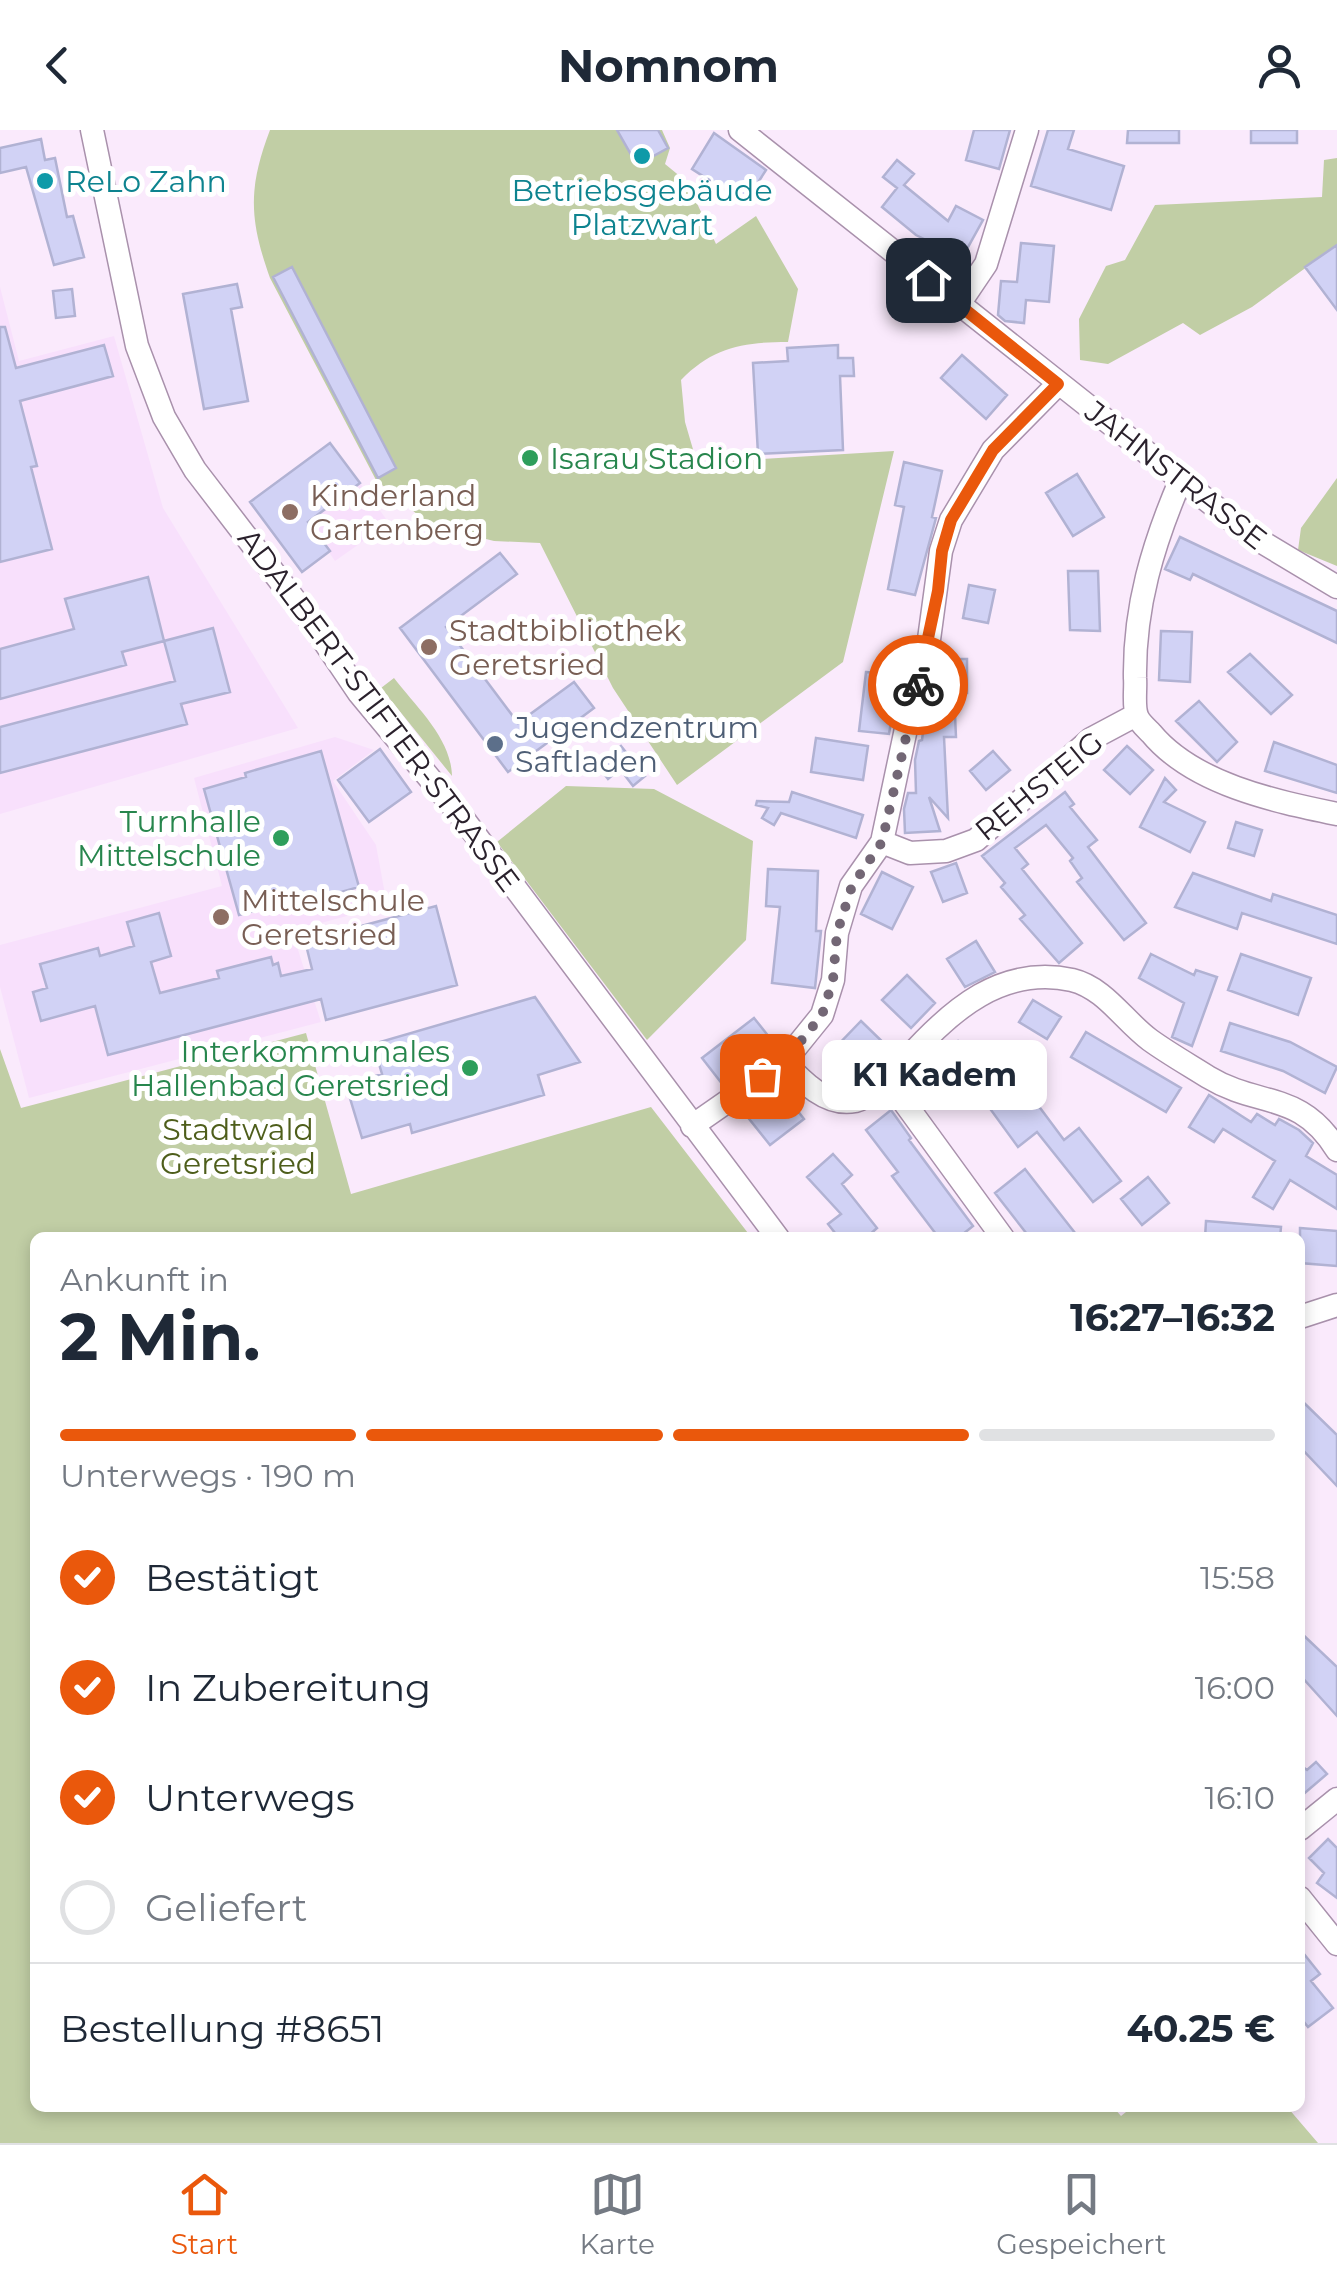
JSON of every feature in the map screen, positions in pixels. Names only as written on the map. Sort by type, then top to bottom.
[{"type":"street","name":"ADALBERT-STIFTER-STRASSE","points":[[92,130],[137,346],[164,417],[195,470],[307,616],[359,693],[465,821],[773,1232]]},
{"type":"street","name":"JAHNSTRASSE","points":[[740,130],[1252,536],[1337,587]]},
{"type":"street","points":[[959,304],[986,264],[1026,130]]},
{"type":"street","points":[[762,1076],[784,1062],[822,1015],[833,980],[837,933],[852,886],[882,842],[927,654],[942,551],[951,520],[993,450],[1058,384]]},
{"type":"street","points":[[1181,479],[1146,571],[1134,640],[1136,715],[1169,755],[1212,777],[1255,793],[1337,814]]},
{"type":"street","name":"REHSTEIG","points":[[882,842],[910,854],[946,851],[976,840],[1090,739],[1136,715]]},
{"type":"street","points":[[784,1062],[806,1085],[835,1100],[856,1100],[888,1080],[930,1033],[969,1002],[1005,981],[1073,980],[1099,993],[1148,1038],[1213,1080],[1250,1095],[1288,1104],[1324,1129],[1337,1150]]},
{"type":"street","points":[[888,1080],[998,1232]]},
{"type":"street","points":[[692,1126],[738,1094]]},
{"type":"street","points":[[1305,1315],[1337,1305]]},
{"type":"street","points":[[1305,1825],[1337,1799]]},
{"type":"street","points":[[1305,1904],[1337,1944]]},
{"type":"shaded area","points":[[0,287],[19,361],[114,336],[163,508],[298,728],[0,814]]},
{"type":"shaded area","points":[[360,483],[389,523],[335,561],[308,522]]},
{"type":"shaded area","name":"Mittelschule Geretsried","points":[[335,737],[374,750],[333,781],[376,845],[387,905],[292,931],[321,1022],[29,1098],[0,987],[0,945],[222,886],[194,778]]},
{"type":"green space","name":"Isarau Stadion","points":[[270,130],[662,130],[670,148],[665,164],[687,182],[716,244],[756,216],[798,289],[788,342],[730,349],[693,369],[681,380],[685,422],[697,463],[894,451],[843,662],[677,785],[613,688],[540,543],[494,541],[430,525],[376,480],[270,278],[263,257],[254,204],[258,169]]},
{"type":"green space","points":[[1337,158],[1337,245],[1252,307],[1200,335],[1183,323],[1108,364],[1080,360],[1079,319],[1106,266],[1125,260],[1155,205],[1322,197],[1324,160]]},
{"type":"green space","points":[[1337,478],[1337,566],[1298,550],[1301,528]]},
{"type":"green space","points":[[394,678],[439,736],[452,776],[381,688]]},
{"type":"green space","points":[[566,786],[654,789],[753,841],[746,940],[647,1040],[497,842]]},
{"type":"green space","name":"Stadtwald Geretsried","points":[[306,1033],[351,1194],[651,1107],[747,1232],[30,1232],[30,2112],[1118,2112],[1121,2116],[1126,2112],[1291,2112],[1318,2143],[0,2143],[0,1049],[21,1108]]},
{"type":"building","name":"Betriebsgebäude Platzwart","points":[[617,130],[658,130],[668,148],[637,165]]},
{"type":"building","points":[[974,130],[1010,130],[999,169],[966,160]]},
{"type":"building","points":[[1048,130],[1074,130],[1068,149],[1124,166],[1111,210],[1031,186]]},
{"type":"building","points":[[1128,130],[1179,130],[1179,143],[1127,143]]},
{"type":"building","points":[[1251,130],[1297,130],[1297,143],[1251,143]]},
{"type":"building","points":[[714,133],[766,170],[745,203],[692,169]]},
{"type":"building","points":[[41,139],[45,160],[55,158],[67,217],[73,216],[84,257],[54,265],[26,167],[0,173],[0,148]]},
{"type":"building","points":[[897,160],[914,174],[904,185],[948,221],[956,206],[983,220],[962,258],[916,235],[882,207],[897,188],[883,177]]},
{"type":"building","points":[[1021,243],[1054,246],[1049,302],[1026,300],[1024,323],[1005,321],[998,315],[1001,281],[1017,282]]},
{"type":"building","points":[[1337,245],[1337,310],[1305,267]]},
{"type":"building","points":[[292,267],[396,468],[378,478],[273,277]]},
{"type":"building","points":[[237,284],[242,307],[231,309],[248,401],[204,409],[183,294]]},
{"type":"building","points":[[72,289],[75,316],[56,318],[53,291]]},
{"type":"building","points":[[0,327],[5,327],[16,368],[104,345],[113,376],[20,401],[37,466],[31,467],[52,549],[0,562]]},
{"type":"building","points":[[838,345],[838,358],[853,358],[854,376],[840,376],[843,450],[758,454],[753,363],[788,361],[787,348]]},
{"type":"building","points":[[962,355],[1007,395],[986,419],[941,378]]},
{"type":"building","name":"Kinderland Gartenberg","points":[[330,443],[360,483],[308,522],[330,551],[302,572],[250,502]]},
{"type":"building","points":[[904,462],[942,471],[932,517],[936,518],[915,595],[888,589],[904,507],[895,505]]},
{"type":"building","points":[[1077,474],[1104,517],[1073,536],[1046,493]]},
{"type":"building","points":[[1180,537],[1337,611],[1337,643],[1193,574],[1190,580],[1165,569]]},
{"type":"building","points":[[500,553],[517,574],[446,627],[518,723],[574,682],[594,708],[508,772],[400,628]]},
{"type":"building","points":[[1068,571],[1098,571],[1100,631],[1070,630]]},
{"type":"building","points":[[148,577],[164,641],[122,652],[126,665],[0,699],[0,649],[74,629],[65,599]]},
{"type":"building","points":[[969,585],[995,590],[988,623],[963,618]]},
{"type":"building","points":[[213,628],[230,692],[181,704],[187,724],[0,773],[0,727],[175,681],[164,641]]},
{"type":"building","points":[[1161,631],[1192,632],[1190,682],[1159,680]]},
{"type":"building","points":[[1250,654],[1292,695],[1271,714],[1228,672]]},
{"type":"building","points":[[941,659],[967,659],[967,693],[954,692],[956,737],[944,737],[948,818],[929,797],[940,831],[905,833],[904,809],[908,793],[916,793],[915,760],[925,717],[939,716]]},
{"type":"building","points":[[866,672],[899,675],[889,734],[859,731]]},
{"type":"building","points":[[1199,701],[1237,742],[1217,762],[1176,721]]},
{"type":"building","points":[[816,738],[868,746],[863,780],[811,772]]},
{"type":"building","points":[[1274,742],[1337,765],[1337,793],[1265,771]]},
{"type":"building","points":[[621,746],[645,776],[633,786],[620,769],[608,779],[597,765]]},
{"type":"building","points":[[1127,746],[1153,770],[1130,794],[1104,770]]},
{"type":"building","points":[[380,749],[411,792],[369,822],[338,780]]},
{"type":"building","name":"Turnhalle Mittelschule","points":[[321,751],[359,887],[281,909],[280,904],[239,915],[204,789]]},
{"type":"building","points":[[993,751],[1010,770],[986,790],[970,771]]},
{"type":"building","points":[[1165,778],[1176,790],[1164,802],[1205,822],[1190,852],[1140,827]]},
{"type":"building","points":[[792,792],[863,815],[856,838],[781,813],[774,825],[762,818],[768,808],[756,805],[757,801],[789,802]]},
{"type":"building","points":[[1065,792],[1074,804],[1070,807],[1097,840],[1088,847],[1146,923],[1124,940],[1077,882],[1082,878],[1070,861],[1073,858],[1046,825],[1015,848],[1028,864],[1022,869],[1082,943],[1059,963],[1020,919],[1025,915],[982,856]]},
{"type":"building","points":[[1236,822],[1262,830],[1254,856],[1228,848]]},
{"type":"building","points":[[956,863],[967,893],[943,902],[931,872]]},
{"type":"building","points":[[768,869],[818,871],[816,931],[821,931],[815,988],[772,983],[780,907],[766,906]]},
{"type":"building","points":[[882,872],[913,887],[892,929],[861,914]]},
{"type":"building","points":[[1193,873],[1271,901],[1273,894],[1337,915],[1337,944],[1242,913],[1237,929],[1175,907]]},
{"type":"building","points":[[436,906],[457,985],[326,1020],[321,999],[108,1055],[95,1006],[41,1021],[33,992],[47,988],[40,964],[98,948],[100,956],[134,946],[127,922],[159,913],[171,956],[151,962],[160,993],[219,978],[217,971],[271,957],[273,965],[278,963],[281,976],[312,969],[305,941]]},
{"type":"building","points":[[976,941],[995,972],[965,987],[947,959]]},
{"type":"building","points":[[1151,954],[1194,975],[1196,970],[1217,977],[1192,1046],[1172,1037],[1184,1003],[1139,978]]},
{"type":"building","points":[[1241,954],[1311,978],[1298,1015],[1228,990]]},
{"type":"building","points":[[907,975],[935,1003],[911,1028],[882,1000]]},
{"type":"building","name":"Interkommunales Hallenbad Geretsried","points":[[535,997],[580,1062],[538,1075],[544,1095],[412,1133],[410,1124],[362,1138],[346,1085],[382,1074],[373,1044]]},
{"type":"building","points":[[1033,1000],[1061,1017],[1047,1039],[1019,1022]]},
{"type":"building","points":[[754,1018],[777,1047],[749,1068],[749,1083],[762,1091],[777,1084],[804,1119],[770,1145],[742,1110],[752,1099],[750,1085],[738,1079],[723,1085],[702,1058]]},
{"type":"building","points":[[861,1021],[893,1052],[868,1077],[836,1047]]},
{"type":"building","points":[[1230,1023],[1290,1042],[1337,1067],[1325,1093],[1283,1071],[1221,1051]]},
{"type":"building","points":[[1086,1032],[1181,1088],[1166,1112],[1071,1057]]},
{"type":"building","points":[[958,1041],[993,1082],[1011,1069],[1064,1140],[1079,1128],[1121,1181],[1093,1202],[1037,1132],[1018,1147],[967,1077],[926,1106],[909,1083]]},
{"type":"building","points":[[1209,1095],[1251,1122],[1257,1114],[1275,1125],[1279,1119],[1299,1130],[1313,1143],[1306,1156],[1337,1175],[1337,1209],[1290,1180],[1273,1209],[1253,1197],[1275,1161],[1223,1129],[1214,1142],[1189,1127]]},
{"type":"building","points":[[891,1110],[973,1226],[966,1232],[934,1232],[892,1176],[898,1172],[866,1130]]},
{"type":"building","points":[[833,1154],[852,1175],[842,1184],[877,1228],[873,1232],[834,1232],[828,1224],[841,1214],[807,1177]]},
{"type":"building","points":[[1025,1169],[1074,1232],[1025,1232],[995,1193]]},
{"type":"building","points":[[1148,1177],[1169,1203],[1142,1225],[1121,1199]]},
{"type":"building","points":[[1206,1221],[1281,1227],[1281,1232],[1205,1232]]},
{"type":"building","points":[[1300,1228],[1337,1231],[1337,1266],[1305,1263],[1305,1232],[1300,1232]]},
{"type":"building","points":[[1305,1404],[1337,1435],[1337,1486],[1305,1452]]},
{"type":"building","points":[[1305,1637],[1337,1667],[1337,1716],[1305,1681]]},
{"type":"building","points":[[1316,1762],[1327,1774],[1305,1793],[1305,1769]]},
{"type":"building","points":[[1328,1839],[1337,1848],[1337,1898],[1317,1883],[1324,1873],[1309,1858]]},
{"type":"building","points":[[1305,1955],[1320,1974],[1311,1981],[1333,2008],[1308,2027]]},
{"type":"way so far","points":[[762,1076],[784,1062],[822,1015],[833,980],[837,933],[852,886],[882,842],[918,685]]},
{"type":"place","name":"Betriebsgebäude Platzwart","points":[[642,156]]},
{"type":"place","name":"ReLo Zahn","points":[[45,181]]},
{"type":"place","name":"Isarau Stadion","points":[[530,458]]},
{"type":"place","name":"Kinderland Gartenberg","points":[[290,512]]},
{"type":"place","name":"Stadtbibliothek Geretsried","points":[[429,647]]},
{"type":"place","name":"Jugendzentrum Saftladen","points":[[495,744]]},
{"type":"place","name":"Turnhalle Mittelschule","points":[[281,838]]},
{"type":"place","name":"Mittelschule Geretsried","points":[[221,917]]},
{"type":"place","name":"Interkommunales Hallenbad Geretsried","points":[[470,1068]]},
{"type":"place","name":"K1 Kadem","points":[[762,1076]]},
{"type":"route","points":[[918,685],[951,520],[993,450],[1058,384],[928,280]]}]
